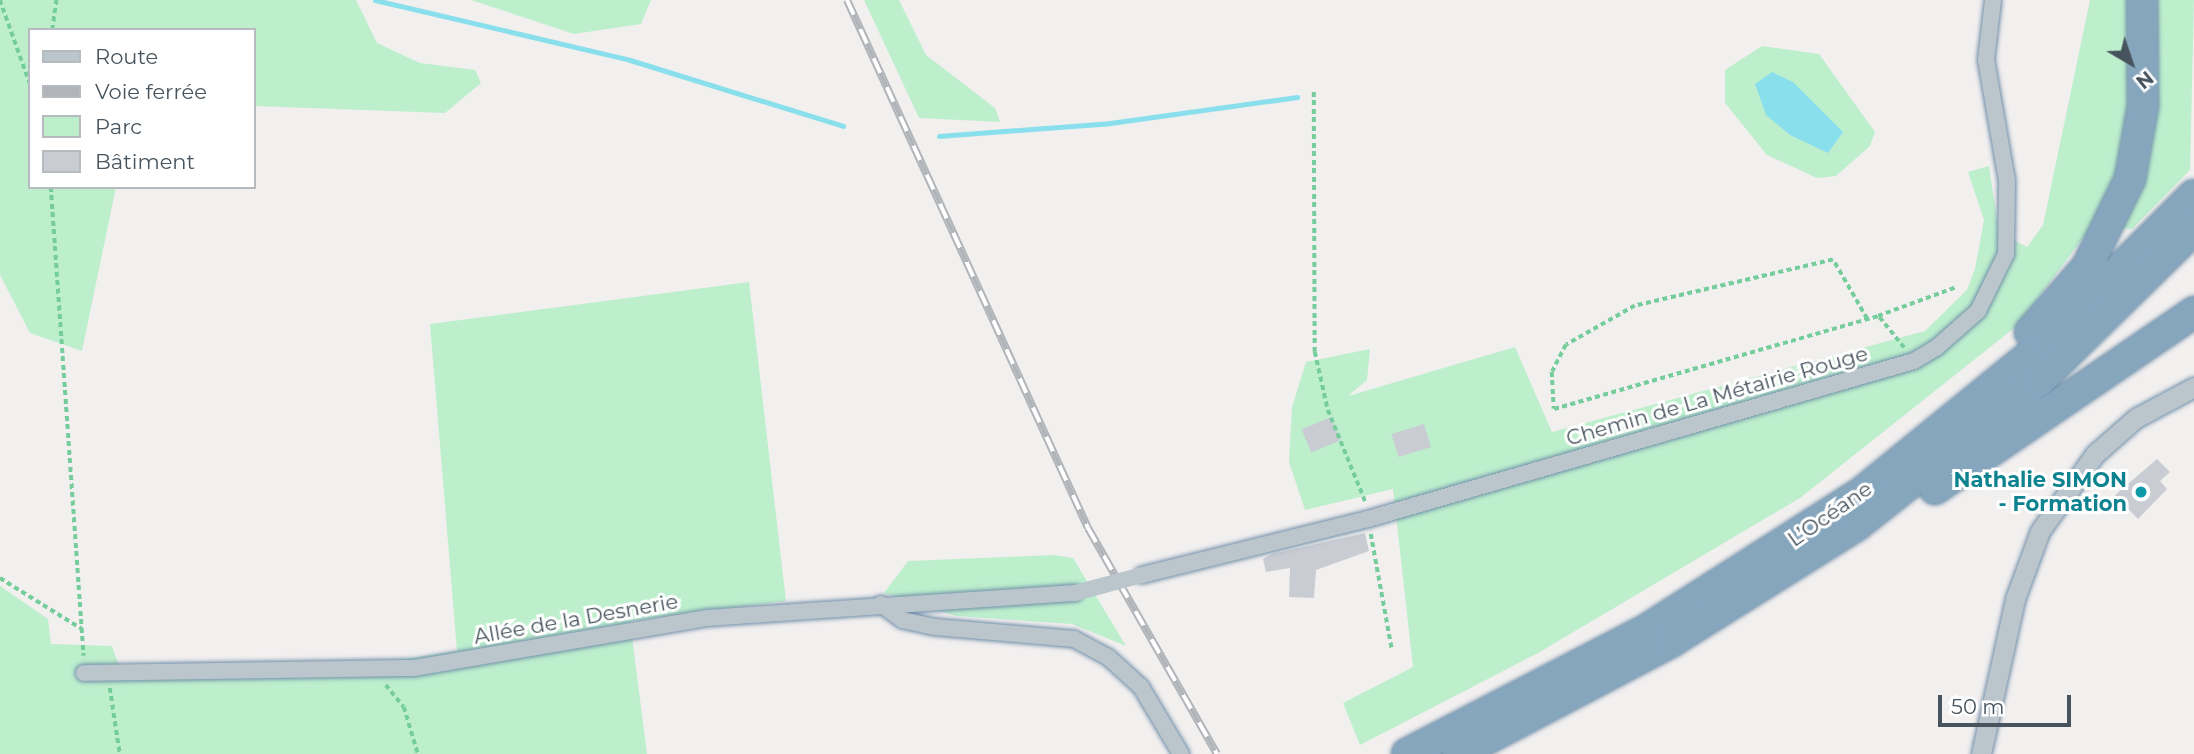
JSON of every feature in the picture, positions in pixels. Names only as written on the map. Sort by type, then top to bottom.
[{"type":"highway","points":[[1915,453],[1936,417],[2058,303],[2106,237],[2139,144],[2142,0]]},
{"type":"highway","name":"L’Océane","points":[[1407,754],[1699,599],[1915,453],[2048,341],[2194,195]]},
{"type":"highway","name":"L’Océane","points":[[1458,754],[1639,660],[1802,562],[1982,429],[2194,229]]},
{"type":"highway","points":[[1802,562],[1841,553],[2194,312]]},
{"type":"street","name":"Chemin de La Métairie Rouge","points":[[1075,593],[1368,519],[1914,361],[1978,311],[2006,254],[2007,181],[1986,60],[1993,0]]},
{"type":"street","points":[[1981,754],[2015,599],[2040,531],[2095,454],[2136,418],[2194,387]]},
{"type":"street","name":"Allée de la Desnerie","points":[[85,673],[108,676],[358,667],[414,668],[707,618],[881,604],[1075,593]]},
{"type":"street","points":[[881,604],[902,620],[935,626],[1011,629],[1085,645],[1141,687],[1181,754]]},
{"type":"path","points":[[0,0],[28,78]]},
{"type":"path","points":[[52,28],[56,0]]},
{"type":"path","points":[[1314,92],[1315,352],[1328,410],[1363,485],[1392,649]]},
{"type":"path","points":[[51,189],[85,673]]},
{"type":"path","points":[[1867,319],[1833,260],[1635,306],[1566,345],[1552,372],[1554,409],[1755,348],[1867,319],[1878,316],[1957,287]]},
{"type":"path","points":[[1878,316],[1914,361]]},
{"type":"path","points":[[0,578],[82,629]]},
{"type":"path","points":[[358,667],[389,686],[404,707],[416,747],[421,754]]},
{"type":"path","points":[[108,676],[120,754]]},
{"type":"green space","points":[[0,0],[356,0],[377,43],[420,63],[475,70],[481,83],[445,113],[256,106],[256,28],[28,28],[28,189],[116,189],[82,351],[30,333],[0,275]]},
{"type":"green space","points":[[471,0],[651,0],[641,24],[574,34]]},
{"type":"green space","points":[[864,0],[899,0],[926,55],[995,108],[1000,122],[919,118]]},
{"type":"green space","points":[[2090,0],[2194,0],[2190,170],[2132,229],[2092,226],[2018,325],[1800,498],[1538,653],[1360,745],[1343,703],[1413,667],[1393,489],[1305,510],[1289,462],[1292,407],[1306,362],[1370,349],[1367,380],[1348,396],[1515,347],[1552,432],[1925,331],[1967,290],[1975,269],[1984,220],[1968,172],[1989,166],[1999,233],[2027,247],[2043,225]]},
{"type":"green space","points":[[1762,46],[1819,54],[1875,132],[1870,146],[1836,176],[1817,178],[1767,155],[1725,103],[1725,70]]},
{"type":"green space","points":[[749,282],[786,601],[630,621],[647,754],[0,754],[0,586],[48,619],[51,644],[112,646],[119,666],[371,664],[457,651],[430,324]]},
{"type":"green space","points":[[1054,555],[1073,558],[1126,646],[1072,624],[956,616],[884,593],[908,561]]},
{"type":"water","points":[[1772,72],[1793,82],[1843,132],[1828,153],[1790,135],[1766,115],[1755,84]]},
{"type":"building","points":[[1331,417],[1341,440],[1311,453],[1302,430]]},
{"type":"building","points":[[1424,424],[1431,447],[1399,457],[1391,434]]},
{"type":"building","name":"Nathalie SIMON - Formation","points":[[2157,459],[2170,472],[2160,481],[2167,489],[2138,519],[2115,495]]},
{"type":"building","points":[[1365,533],[1369,551],[1316,570],[1314,598],[1289,597],[1290,568],[1266,572],[1263,559],[1272,554]]},
{"type":"waterway","points":[[375,0],[630,60],[843,126]]},
{"type":"waterway","points":[[939,136],[1110,123],[1297,97]]},
{"type":"railway","points":[[847,0],[1088,528],[1217,754]]},
{"type":"place","name":"Nathalie SIMON - Formation","points":[[2141,492]]}]
